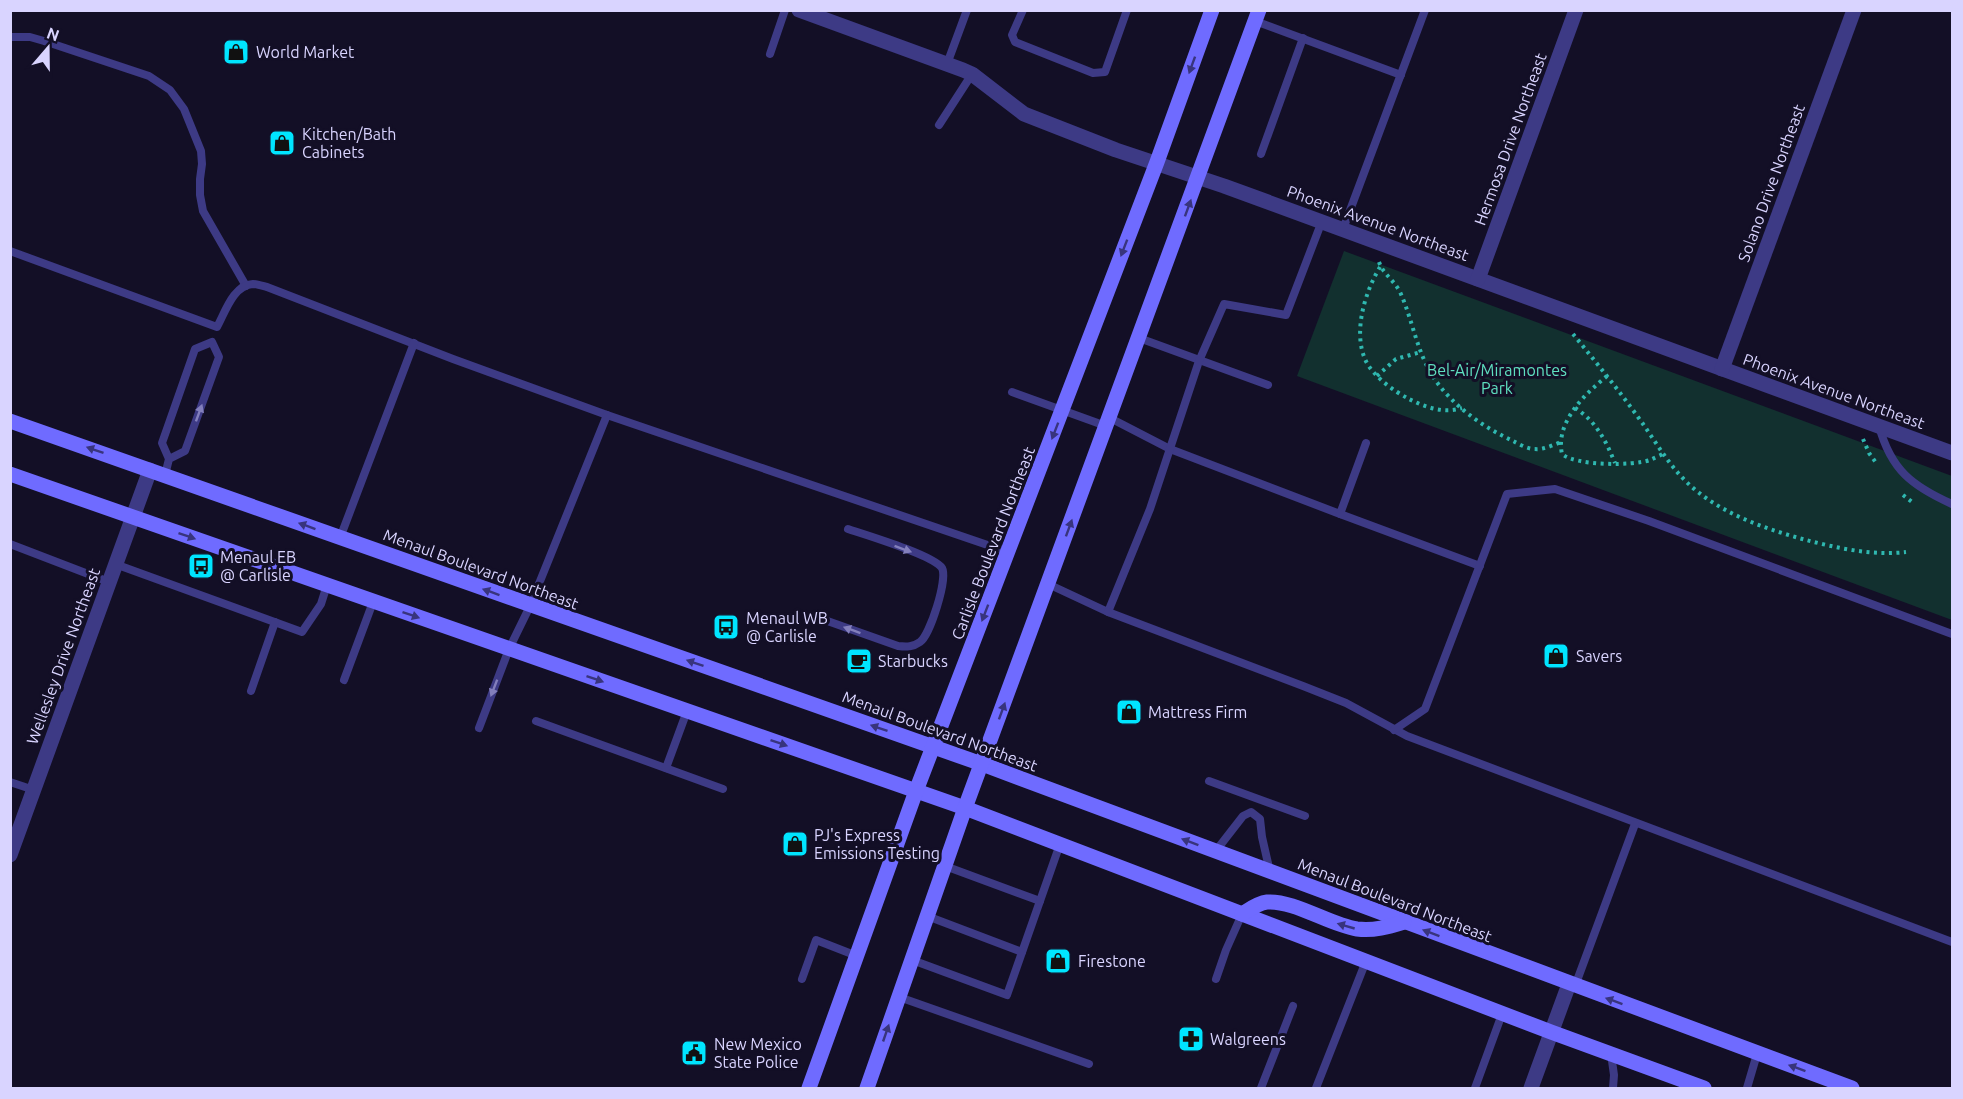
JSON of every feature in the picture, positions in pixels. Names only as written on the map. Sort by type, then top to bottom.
[{"type":"main road","name":"Carlisle Boulevard Northeast","points":[[809,1089],[916,791],[1157,162],[1212,10]]},
{"type":"main road","points":[[867,1089],[965,808],[1199,177],[1256,14]]},
{"type":"main road","name":"Menaul Boulevard Northeast","points":[[10,421],[982,764],[1852,1089]]},
{"type":"main road","points":[[10,474],[965,808],[1699,1088]]},
{"type":"main road","points":[[1242,914],[1253,906],[1268,902],[1290,906],[1356,928],[1381,929],[1404,922]]},
{"type":"street","name":"Phoenix Avenue Northeast","points":[[799,10],[972,74],[1024,114],[1116,150],[1157,162],[1322,221],[1953,453]]},
{"type":"street","name":"Hermosa Drive Northeast","points":[[1478,279],[1576,10]]},
{"type":"street","name":"Solano Drive Northeast","points":[[1722,369],[1854,10]]},
{"type":"street","name":"Wellesley Drive Northeast","points":[[12,846],[132,517],[157,472]]},
{"type":"street","points":[[1531,1089],[1551,1032],[1572,986]]},
{"type":"lane","points":[[770,54],[785,10]]},
{"type":"lane","points":[[947,64],[966,10]]},
{"type":"lane","points":[[1023,10],[1012,35],[1015,42],[1093,73],[1105,72],[1127,10]]},
{"type":"lane","points":[[1342,229],[1425,10]]},
{"type":"lane","points":[[1256,14],[1302,38],[1401,75]]},
{"type":"lane","points":[[10,37],[30,37],[66,48],[149,76],[170,90],[184,108],[201,151],[200,187],[203,211],[246,286]]},
{"type":"lane","points":[[1261,154],[1302,38]]},
{"type":"lane","points":[[939,125],[972,74]]},
{"type":"lane","points":[[1108,612],[1149,509],[1199,361],[1224,304],[1286,315],[1322,221]]},
{"type":"lane","points":[[10,252],[217,327]]},
{"type":"lane","points":[[157,472],[170,459],[185,452],[219,357],[212,342],[217,327],[232,298],[240,288],[252,284],[267,287],[606,415],[1008,552]]},
{"type":"lane","points":[[1139,338],[1268,385]]},
{"type":"lane","points":[[170,459],[162,443],[195,349],[212,342]]},
{"type":"lane","points":[[340,538],[414,343]]},
{"type":"lane","points":[[1012,392],[1108,422],[1170,449],[1480,566]]},
{"type":"lane","points":[[479,728],[508,649],[530,606],[606,415]]},
{"type":"lane","points":[[1879,426],[1885,446],[1897,467],[1926,493],[1953,504]]},
{"type":"lane","points":[[1340,514],[1366,443]]},
{"type":"lane","points":[[1394,730],[1425,709],[1507,494],[1555,489],[1649,521],[1953,634]]},
{"type":"lane","points":[[819,618],[898,646],[911,647],[923,640],[939,602],[944,579],[942,569],[931,559],[848,529]]},
{"type":"lane","points":[[10,544],[109,582]]},
{"type":"lane","points":[[115,564],[302,632],[321,604],[327,585]]},
{"type":"lane","points":[[1048,584],[1108,612],[1346,704],[1394,730],[1635,824],[1953,942]]},
{"type":"lane","points":[[344,680],[373,602]]},
{"type":"lane","points":[[251,691],[275,622]]},
{"type":"lane","points":[[666,768],[687,711]]},
{"type":"lane","points":[[536,721],[723,789]]},
{"type":"lane","points":[[1209,781],[1305,816]]},
{"type":"lane","points":[[10,782],[34,790]]},
{"type":"lane","points":[[1254,815],[1260,800]]},
{"type":"lane","points":[[1215,852],[1243,816],[1251,812],[1260,819],[1270,872]]},
{"type":"lane","points":[[1572,986],[1635,824]]},
{"type":"lane","points":[[912,960],[1007,995],[1060,844]]},
{"type":"lane","points":[[945,866],[1041,901]]},
{"type":"lane","points":[[1216,979],[1242,914]]},
{"type":"lane","points":[[927,916],[1022,952]]},
{"type":"lane","points":[[802,979],[816,940],[856,956]]},
{"type":"lane","points":[[1316,1089],[1366,961]]},
{"type":"lane","points":[[899,997],[1089,1064]]},
{"type":"lane","points":[[1261,1089],[1293,1006]]},
{"type":"lane","points":[[1475,1089],[1502,1014]]},
{"type":"lane","points":[[1611,1054],[1613,1089]]},
{"type":"lane","points":[[1747,1089],[1757,1054]]},
{"type":"path","points":[[1462,408],[1452,411],[1425,406],[1405,397],[1377,376],[1365,360],[1360,337],[1365,304],[1380,264],[1401,294],[1414,336],[1427,366],[1462,408],[1481,424],[1522,446],[1534,449],[1562,442]]},
{"type":"path","points":[[1571,331],[1680,475],[1710,501],[1775,530],[1816,542],[1859,550],[1886,553],[1906,552]]},
{"type":"path","points":[[1377,376],[1396,358],[1421,352]]},
{"type":"path","points":[[1607,376],[1587,392],[1575,408],[1566,427],[1562,454],[1566,458],[1580,461],[1615,463],[1649,460],[1663,454]]},
{"type":"path","points":[[1575,408],[1588,416],[1607,442],[1615,463]]},
{"type":"green space","name":"Bel-Air/Miramontes Park","points":[[1344,251],[1952,476],[1952,620],[1297,376]]},
{"type":"place","name":"World Market","points":[[236,52]]},
{"type":"place","name":"Kitchen/Bath Cabinets","points":[[282,143]]},
{"type":"place","name":"Menaul EB @ Carlisle","points":[[201,566]]},
{"type":"place","name":"Menaul WB @ Carlisle","points":[[726,627]]},
{"type":"place","name":"Savers","points":[[1556,656]]},
{"type":"place","name":"Starbucks","points":[[859,661]]},
{"type":"place","name":"Mattress Firm","points":[[1129,712]]},
{"type":"place","name":"PJ's Express Emissions Testing","points":[[795,844]]},
{"type":"place","name":"Firestone","points":[[1058,961]]},
{"type":"place","name":"Walgreens","points":[[1191,1039]]},
{"type":"place","name":"New Mexico State Police","points":[[694,1053]]}]
